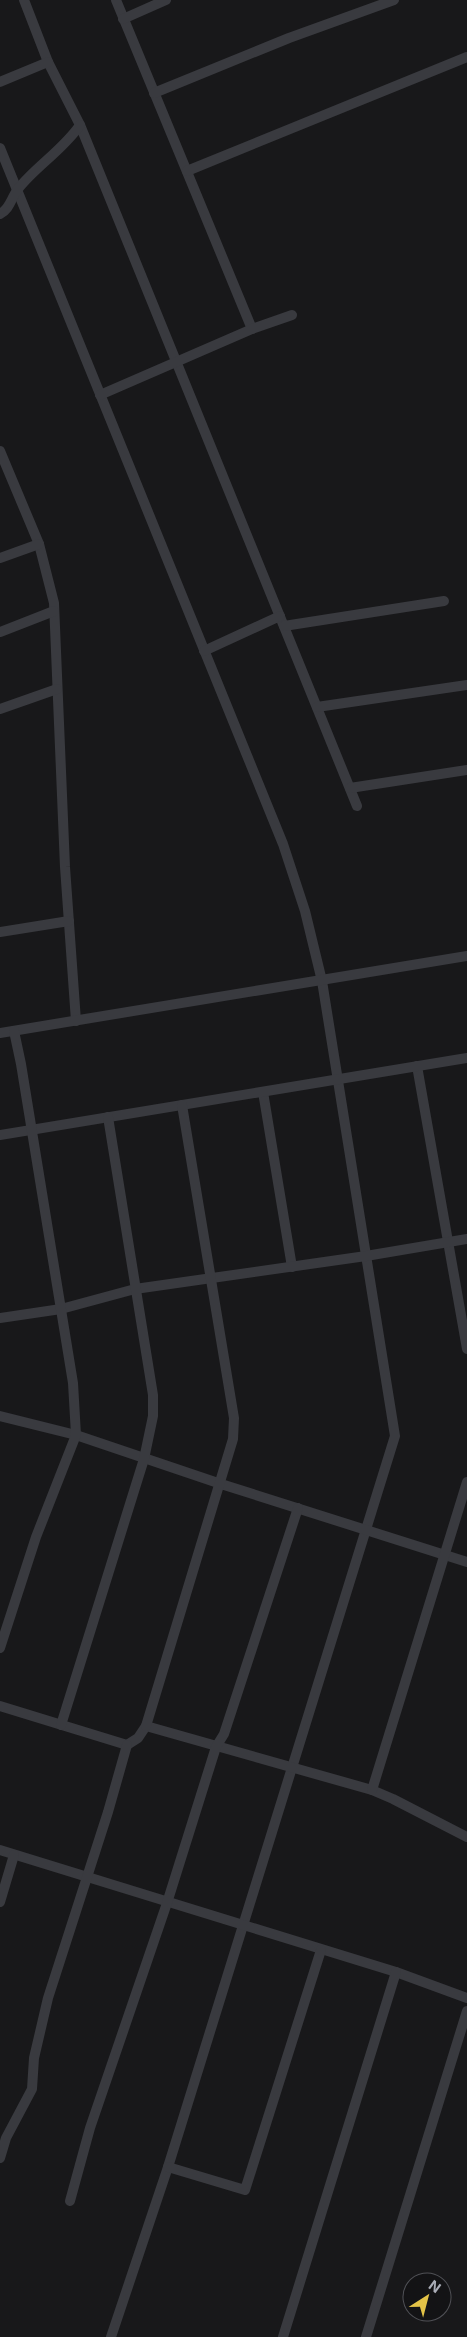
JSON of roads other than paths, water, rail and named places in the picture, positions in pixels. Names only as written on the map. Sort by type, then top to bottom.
[{"type":"street","points":[[24,0],[48,62],[80,125],[357,806]]},
{"type":"street","points":[[116,0],[252,329]]},
{"type":"street","points":[[124,19],[166,0]]},
{"type":"street","points":[[154,93],[289,38],[394,0]]},
{"type":"street","points":[[187,171],[467,57]]},
{"type":"street","points":[[0,82],[48,62]]},
{"type":"street","points":[[0,214],[6,211],[18,190],[70,140],[80,125]]},
{"type":"street","points":[[0,148],[283,844],[305,912],[322,981],[395,1436],[244,1926],[168,2167],[111,2337]]},
{"type":"street","points":[[100,395],[252,329],[292,315]]},
{"type":"street","points":[[0,451],[39,544],[54,603],[69,921],[76,1021]]},
{"type":"street","points":[[0,558],[39,544]]},
{"type":"street","points":[[204,650],[282,621],[444,601]]},
{"type":"street","points":[[0,632],[54,611]]},
{"type":"street","points":[[317,707],[467,685]]},
{"type":"street","points":[[0,709],[57,689]]},
{"type":"street","points":[[350,788],[467,770]]},
{"type":"street","points":[[0,932],[69,921]]},
{"type":"street","points":[[0,1033],[467,956]]},
{"type":"street","points":[[0,1648],[36,1536],[76,1436],[72,1383],[61,1309],[14,1031]]},
{"type":"street","points":[[0,1135],[467,1058]]},
{"type":"street","points":[[417,1066],[467,1349]]},
{"type":"street","points":[[263,1092],[292,1267]]},
{"type":"street","points":[[0,2158],[3,2136],[32,2089],[34,2058],[48,1998],[108,1812],[127,1745],[138,1738],[146,1726],[221,1484],[233,1439],[234,1418],[182,1105]]},
{"type":"street","points":[[61,1725],[144,1458],[154,1416],[154,1395],[108,1117]]},
{"type":"street","points":[[0,1318],[61,1309],[136,1289],[366,1256],[467,1238]]},
{"type":"street","points":[[0,1416],[76,1436],[467,1562]]},
{"type":"street","points":[[372,1790],[467,1482]]},
{"type":"street","points":[[70,2201],[90,2128],[167,1903],[216,1746],[226,1729],[298,1508]]},
{"type":"street","points":[[0,1706],[127,1745]]},
{"type":"street","points":[[146,1726],[372,1790],[467,1838]]},
{"type":"street","points":[[0,1850],[396,1972],[467,1998]]},
{"type":"street","points":[[0,1902],[14,1855]]},
{"type":"street","points":[[168,2167],[245,2190],[321,1950]]},
{"type":"street","points":[[283,2337],[396,1972]]},
{"type":"street","points":[[366,2337],[467,2011]]}]
